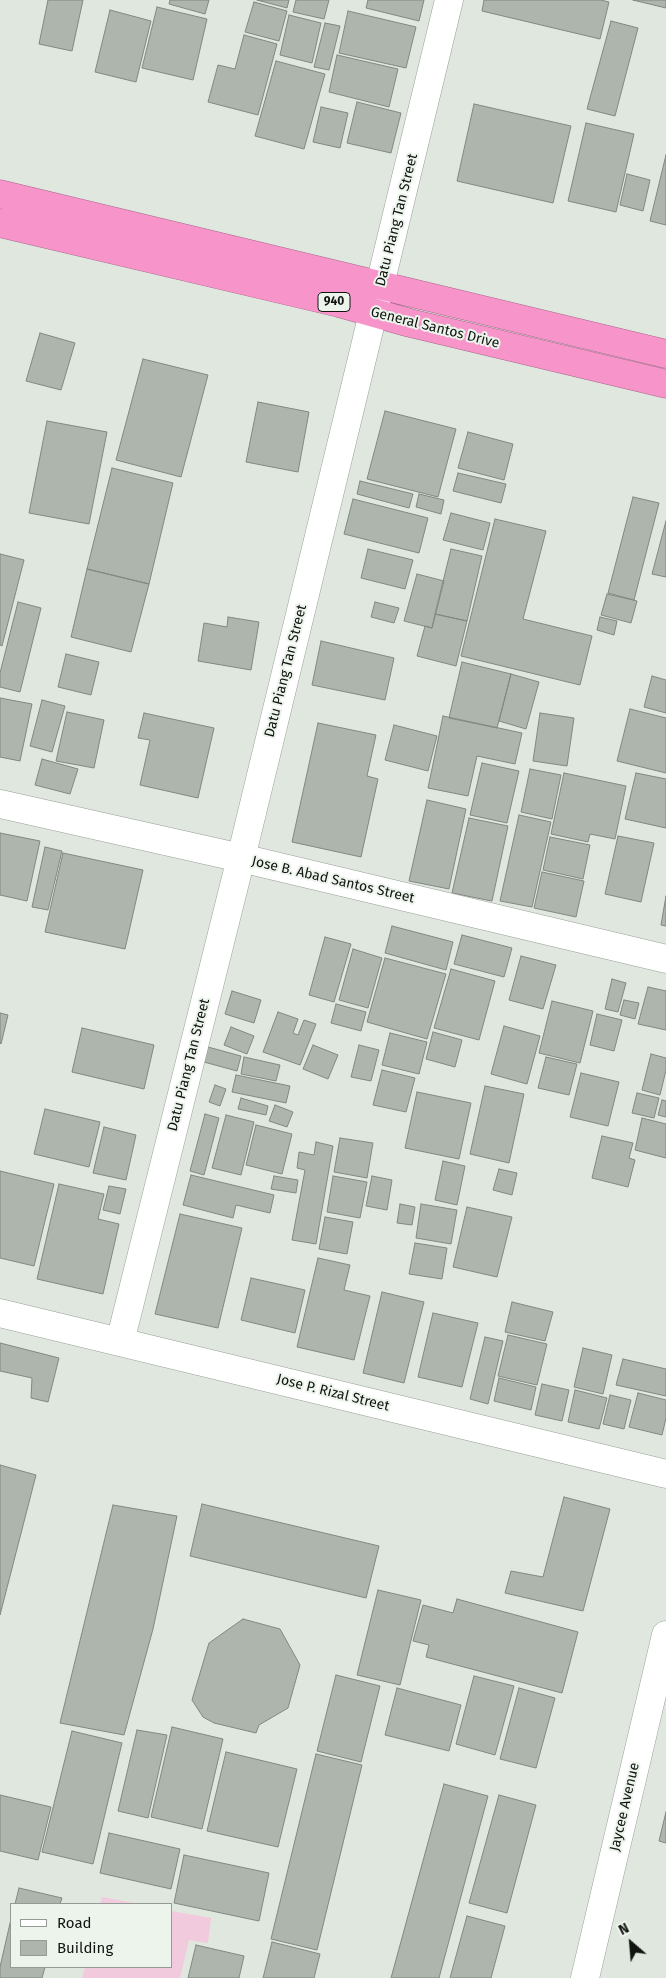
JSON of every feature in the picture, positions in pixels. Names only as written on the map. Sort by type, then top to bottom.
[{"type":"highway","name":"General Santos Drive","points":[[0,194],[380,287],[666,354]]},
{"type":"highway","name":"General Santos Drive","points":[[0,223],[339,303],[374,314],[666,384]]},
{"type":"street","name":"Datu Piang Tan Street","points":[[120,1342],[241,858],[449,0]]},
{"type":"street","name":"Jose B. Abad Santos Street","points":[[0,804],[241,858],[666,959]]},
{"type":"street","name":"Jose P. Rizal Street","points":[[0,1313],[666,1474]]},
{"type":"street","name":"Jaycee Avenue","points":[[585,1978],[666,1635]]},
{"type":"shaded area","points":[[102,1897],[134,1903],[100,1903]]},
{"type":"shaded area","points":[[172,1911],[211,1918],[208,1943],[189,1940],[180,1978],[82,1978],[85,1968],[172,1968]]},
{"type":"building","points":[[48,0],[83,0],[72,51],[39,44]]},
{"type":"building","points":[[170,0],[209,0],[205,14],[169,4]]},
{"type":"building","points":[[257,0],[289,0],[287,8]]},
{"type":"building","points":[[296,0],[329,0],[324,19],[293,12]]},
{"type":"building","points":[[368,0],[424,0],[419,21],[366,8]]},
{"type":"building","points":[[484,0],[601,0],[609,2],[600,39],[482,11]]},
{"type":"building","points":[[633,0],[666,0],[666,8]]},
{"type":"building","points":[[254,2],[287,11],[279,41],[245,32]]},
{"type":"building","points":[[157,7],[207,19],[193,80],[142,68]]},
{"type":"building","points":[[110,10],[151,21],[136,82],[95,72]]},
{"type":"building","points":[[348,11],[416,27],[406,68],[339,53]]},
{"type":"building","points":[[289,15],[321,23],[312,63],[280,55]]},
{"type":"building","points":[[611,21],[638,28],[615,116],[587,109]]},
{"type":"building","points":[[325,23],[340,26],[329,70],[314,67]]},
{"type":"building","points":[[244,35],[277,44],[258,115],[208,102],[218,65],[235,69]]},
{"type":"building","points":[[337,55],[398,69],[389,107],[329,92]]},
{"type":"building","points":[[276,61],[325,74],[304,149],[255,136]]},
{"type":"building","points":[[357,102],[401,113],[391,153],[347,143]]},
{"type":"building","points":[[474,104],[571,126],[553,203],[457,181]]},
{"type":"building","points":[[321,107],[348,113],[340,148],[313,142]]},
{"type":"building","points":[[586,123],[634,134],[616,212],[568,201]]},
{"type":"building","points":[[666,155],[666,225],[650,221]]},
{"type":"building","points":[[627,174],[650,180],[643,211],[620,205]]},
{"type":"building","points":[[40,333],[75,343],[61,390],[26,381]]},
{"type":"building","points":[[143,359],[208,375],[181,477],[116,460]]},
{"type":"building","points":[[258,402],[309,412],[298,472],[246,462]]},
{"type":"building","points":[[385,411],[456,429],[438,497],[367,479]]},
{"type":"building","points":[[47,421],[107,432],[89,524],[29,513]]},
{"type":"building","points":[[468,432],[513,444],[504,480],[458,468]]},
{"type":"building","points":[[112,468],[173,483],[149,584],[87,569]]},
{"type":"building","points":[[458,473],[506,484],[501,503],[453,491]]},
{"type":"building","points":[[360,481],[413,494],[409,508],[357,494]]},
{"type":"building","points":[[419,494],[444,500],[441,514],[416,507]]},
{"type":"building","points":[[633,497],[659,503],[634,600],[608,593]]},
{"type":"building","points":[[353,499],[428,518],[419,553],[344,534]]},
{"type":"building","points":[[451,513],[490,523],[483,550],[443,540]]},
{"type":"building","points":[[495,519],[546,531],[523,619],[592,636],[580,685],[461,656]]},
{"type":"building","points":[[666,521],[666,577],[652,574]]},
{"type":"building","points":[[368,549],[413,560],[405,589],[361,578]]},
{"type":"building","points":[[451,549],[482,556],[467,621],[435,614]]},
{"type":"building","points":[[0,554],[24,560],[2,646],[0,645]]},
{"type":"building","points":[[87,569],[149,584],[131,652],[71,637]]},
{"type":"building","points":[[417,574],[444,581],[432,628],[404,621]]},
{"type":"building","points":[[607,594],[637,601],[631,623],[601,615]]},
{"type":"building","points":[[18,602],[41,608],[20,692],[0,687],[0,673]]},
{"type":"building","points":[[375,602],[399,608],[394,623],[371,617]]},
{"type":"building","points":[[435,614],[467,621],[456,666],[417,656],[425,626],[432,628]]},
{"type":"building","points":[[228,617],[259,622],[251,670],[198,661],[204,623],[227,627]]},
{"type":"building","points":[[600,617],[617,621],[614,635],[597,630]]},
{"type":"building","points":[[321,641],[394,658],[385,700],[312,685]]},
{"type":"building","points":[[66,654],[99,662],[91,695],[58,687]]},
{"type":"building","points":[[462,662],[511,674],[497,728],[449,718]]},
{"type":"building","points":[[511,674],[539,682],[526,729],[499,721]]},
{"type":"building","points":[[652,676],[666,680],[666,713],[644,707]]},
{"type":"building","points":[[0,698],[32,704],[20,761],[0,757]]},
{"type":"building","points":[[42,700],[65,706],[52,752],[30,746]]},
{"type":"building","points":[[630,709],[666,718],[666,773],[617,761]]},
{"type":"building","points":[[67,712],[104,720],[94,768],[56,761]]},
{"type":"building","points":[[144,713],[214,728],[198,798],[140,785],[150,740],[138,738]]},
{"type":"building","points":[[540,713],[574,718],[567,766],[533,761]]},
{"type":"building","points":[[443,716],[522,733],[515,764],[477,756],[468,796],[428,788]]},
{"type":"building","points":[[318,723],[376,735],[367,776],[378,779],[361,857],[292,842]]},
{"type":"building","points":[[394,725],[437,736],[428,771],[385,760]]},
{"type":"building","points":[[42,759],[78,769],[70,794],[35,785]]},
{"type":"building","points":[[482,763],[519,771],[507,823],[470,815]]},
{"type":"building","points":[[530,769],[561,775],[552,819],[521,812]]},
{"type":"building","points":[[564,773],[626,786],[615,839],[590,834],[588,842],[551,834]]},
{"type":"building","points":[[636,773],[666,779],[666,828],[625,819]]},
{"type":"building","points":[[427,800],[466,809],[449,889],[409,881]]},
{"type":"building","points":[[519,815],[551,822],[532,907],[500,901]]},
{"type":"building","points":[[469,818],[508,826],[492,901],[452,893]]},
{"type":"building","points":[[0,833],[40,841],[27,901],[0,895]]},
{"type":"building","points":[[618,836],[654,843],[641,902],[605,894]]},
{"type":"building","points":[[550,837],[590,845],[583,879],[543,870]]},
{"type":"building","points":[[45,847],[62,851],[48,910],[32,907]]},
{"type":"building","points":[[63,853],[143,870],[125,949],[45,932]]},
{"type":"building","points":[[542,872],[584,881],[576,917],[534,908]]},
{"type":"building","points":[[666,896],[666,926],[661,925]]},
{"type":"building","points":[[392,926],[453,942],[446,970],[385,953]]},
{"type":"building","points":[[462,935],[512,948],[504,977],[454,964]]},
{"type":"building","points":[[325,937],[351,944],[334,1002],[309,995]]},
{"type":"building","points":[[353,949],[382,958],[368,1008],[339,1000]]},
{"type":"building","points":[[521,956],[556,965],[543,1009],[509,1000]]},
{"type":"building","points":[[385,958],[446,974],[427,1039],[367,1022]]},
{"type":"building","points":[[451,969],[495,981],[479,1040],[434,1028]]},
{"type":"building","points":[[612,979],[626,983],[618,1012],[605,1009]]},
{"type":"building","points":[[648,987],[666,991],[666,1030],[638,1024]]},
{"type":"building","points":[[232,991],[261,1000],[254,1023],[225,1014]]},
{"type":"building","points":[[624,1000],[639,1003],[635,1019],[620,1015]]},
{"type":"building","points":[[552,1001],[593,1011],[580,1063],[539,1053]]},
{"type":"building","points":[[336,1004],[366,1012],[361,1031],[331,1023]]},
{"type":"building","points":[[278,1012],[298,1019],[293,1033],[298,1035],[304,1020],[316,1024],[300,1065],[263,1052]]},
{"type":"building","points":[[0,1013],[8,1015],[1,1044],[0,1043]]},
{"type":"building","points":[[597,1014],[622,1020],[614,1051],[590,1045]]},
{"type":"building","points":[[504,1026],[540,1036],[527,1084],[491,1074]]},
{"type":"building","points":[[231,1027],[254,1036],[247,1054],[224,1045]]},
{"type":"building","points":[[82,1028],[154,1045],[144,1089],[72,1072]]},
{"type":"building","points":[[433,1032],[462,1040],[455,1067],[426,1059]]},
{"type":"building","points":[[390,1033],[427,1042],[419,1074],[382,1065]]},
{"type":"building","points":[[313,1045],[338,1055],[328,1079],[303,1069]]},
{"type":"building","points":[[359,1045],[379,1050],[371,1081],[351,1077]]},
{"type":"building","points":[[208,1047],[241,1056],[237,1071],[204,1062]]},
{"type":"building","points":[[651,1054],[666,1058],[666,1070],[660,1095],[642,1090]]},
{"type":"building","points":[[244,1057],[280,1065],[276,1081],[241,1074]]},
{"type":"building","points":[[546,1057],[577,1064],[569,1095],[538,1088]]},
{"type":"building","points":[[382,1070],[415,1078],[406,1112],[373,1105]]},
{"type":"building","points":[[581,1073],[619,1082],[608,1126],[570,1117]]},
{"type":"building","points":[[236,1075],[290,1086],[286,1103],[232,1092]]},
{"type":"building","points":[[215,1085],[226,1089],[220,1106],[209,1102]]},
{"type":"building","points":[[485,1086],[524,1094],[509,1163],[470,1154]]},
{"type":"building","points":[[417,1092],[471,1103],[459,1159],[405,1148]]},
{"type":"building","points":[[637,1093],[659,1098],[654,1118],[632,1113]]},
{"type":"building","points":[[241,1098],[268,1106],[266,1115],[238,1109]]},
{"type":"building","points":[[662,1100],[666,1101],[666,1117],[658,1115]]},
{"type":"building","points":[[275,1105],[293,1112],[287,1127],[269,1121]]},
{"type":"building","points":[[45,1109],[100,1122],[89,1167],[34,1154]]},
{"type":"building","points":[[205,1114],[219,1118],[204,1175],[190,1171]]},
{"type":"building","points":[[226,1115],[254,1122],[241,1175],[212,1168]]},
{"type":"building","points":[[642,1118],[666,1124],[666,1158],[635,1150]]},
{"type":"building","points":[[256,1125],[292,1134],[282,1174],[246,1165]]},
{"type":"building","points":[[104,1127],[136,1135],[126,1180],[93,1173]]},
{"type":"building","points":[[602,1136],[633,1143],[629,1158],[635,1160],[628,1187],[592,1178]]},
{"type":"building","points":[[340,1138],[373,1143],[367,1178],[334,1172]]},
{"type":"building","points":[[316,1142],[333,1146],[316,1244],[292,1240],[305,1170],[297,1168],[299,1152],[314,1155]]},
{"type":"building","points":[[443,1161],[465,1166],[457,1205],[435,1200]]},
{"type":"building","points":[[499,1169],[517,1173],[512,1195],[493,1190]]},
{"type":"building","points":[[0,1171],[54,1184],[34,1266],[0,1258]]},
{"type":"building","points":[[191,1175],[274,1195],[270,1213],[236,1205],[233,1218],[183,1205]]},
{"type":"building","points":[[274,1176],[298,1180],[296,1193],[271,1189]]},
{"type":"building","points":[[333,1176],[367,1182],[360,1218],[327,1212]]},
{"type":"building","points":[[372,1176],[392,1180],[387,1210],[366,1206]]},
{"type":"building","points":[[59,1184],[104,1194],[98,1219],[119,1224],[103,1294],[37,1279]]},
{"type":"building","points":[[109,1186],[126,1189],[120,1214],[103,1210]]},
{"type":"building","points":[[400,1204],[415,1207],[412,1225],[397,1223]]},
{"type":"building","points":[[421,1204],[457,1210],[451,1244],[416,1238]]},
{"type":"building","points":[[467,1207],[512,1217],[497,1277],[453,1267]]},
{"type":"building","points":[[180,1214],[242,1228],[218,1328],[155,1314]]},
{"type":"building","points":[[325,1217],[353,1222],[347,1254],[319,1249]]},
{"type":"building","points":[[415,1243],[447,1248],[442,1279],[409,1274]]},
{"type":"building","points":[[318,1258],[350,1265],[344,1290],[370,1296],[354,1360],[297,1347]]},
{"type":"building","points":[[251,1278],[305,1290],[295,1333],[241,1320]]},
{"type":"building","points":[[382,1292],[424,1302],[404,1383],[363,1373]]},
{"type":"building","points":[[512,1302],[553,1312],[545,1341],[505,1332]]},
{"type":"building","points":[[433,1313],[478,1323],[462,1387],[418,1377]]},
{"type":"building","points":[[508,1335],[547,1344],[537,1385],[498,1376]]},
{"type":"building","points":[[485,1337],[503,1341],[488,1404],[470,1399]]},
{"type":"building","points":[[0,1343],[59,1358],[48,1402],[31,1398],[32,1378],[0,1371]]},
{"type":"building","points":[[583,1348],[612,1355],[603,1394],[574,1387]]},
{"type":"building","points":[[623,1359],[666,1369],[666,1396],[616,1385]]},
{"type":"building","points":[[499,1378],[536,1387],[531,1410],[494,1401]]},
{"type":"building","points":[[542,1384],[569,1390],[562,1421],[535,1415]]},
{"type":"building","points":[[575,1390],[607,1398],[599,1429],[568,1422]]},
{"type":"building","points":[[638,1393],[666,1400],[666,1418],[662,1435],[629,1427]]},
{"type":"building","points":[[610,1395],[631,1400],[624,1429],[603,1424]]},
{"type":"building","points":[[0,1465],[36,1475],[0,1615]]},
{"type":"building","points":[[564,1497],[610,1509],[583,1611],[505,1593],[511,1571],[543,1577]]},
{"type":"building","points":[[202,1504],[379,1546],[366,1598],[190,1556]]},
{"type":"building","points":[[113,1505],[177,1516],[153,1629],[124,1735],[60,1723]]},
{"type":"building","points":[[378,1590],[421,1600],[400,1685],[357,1675]]},
{"type":"building","points":[[457,1599],[578,1632],[562,1693],[426,1657],[429,1645],[413,1641],[423,1605],[453,1613]]},
{"type":"building","points":[[243,1619],[280,1629],[300,1665],[288,1708],[259,1725],[256,1733],[214,1723],[203,1717],[192,1700],[209,1643]]},
{"type":"building","points":[[336,1675],[380,1686],[361,1762],[317,1751]]},
{"type":"building","points":[[474,1676],[514,1686],[495,1755],[456,1744]]},
{"type":"building","points":[[397,1688],[461,1705],[449,1751],[385,1735]]},
{"type":"building","points":[[519,1688],[555,1698],[536,1768],[500,1759]]},
{"type":"building","points":[[172,1727],[223,1739],[202,1829],[151,1817]]},
{"type":"building","points":[[137,1730],[167,1735],[148,1818],[118,1811]]},
{"type":"building","points":[[72,1731],[122,1743],[93,1864],[42,1852]]},
{"type":"building","points":[[226,1752],[297,1769],[278,1847],[207,1831]]},
{"type":"building","points":[[316,1754],[362,1765],[317,1950],[271,1939]]},
{"type":"building","points":[[444,1784],[488,1796],[439,1978],[391,1978]]},
{"type":"building","points":[[0,1795],[51,1807],[38,1860],[0,1851]]},
{"type":"building","points":[[499,1795],[536,1805],[507,1913],[469,1903]]},
{"type":"building","points":[[666,1812],[666,1843],[659,1841]]},
{"type":"building","points":[[109,1833],[180,1849],[171,1889],[100,1873]]},
{"type":"building","points":[[184,1855],[269,1873],[259,1921],[174,1903]]},
{"type":"building","points":[[19,1888],[62,1898],[60,1903],[15,1903]]},
{"type":"building","points":[[467,1916],[505,1926],[491,1978],[450,1978]]},
{"type":"building","points":[[10,1923],[10,1968],[45,1968],[42,1978],[0,1978],[0,1967]]},
{"type":"building","points":[[272,1942],[320,1954],[314,1978],[263,1978]]},
{"type":"building","points":[[196,1945],[244,1956],[239,1978],[188,1978]]}]
